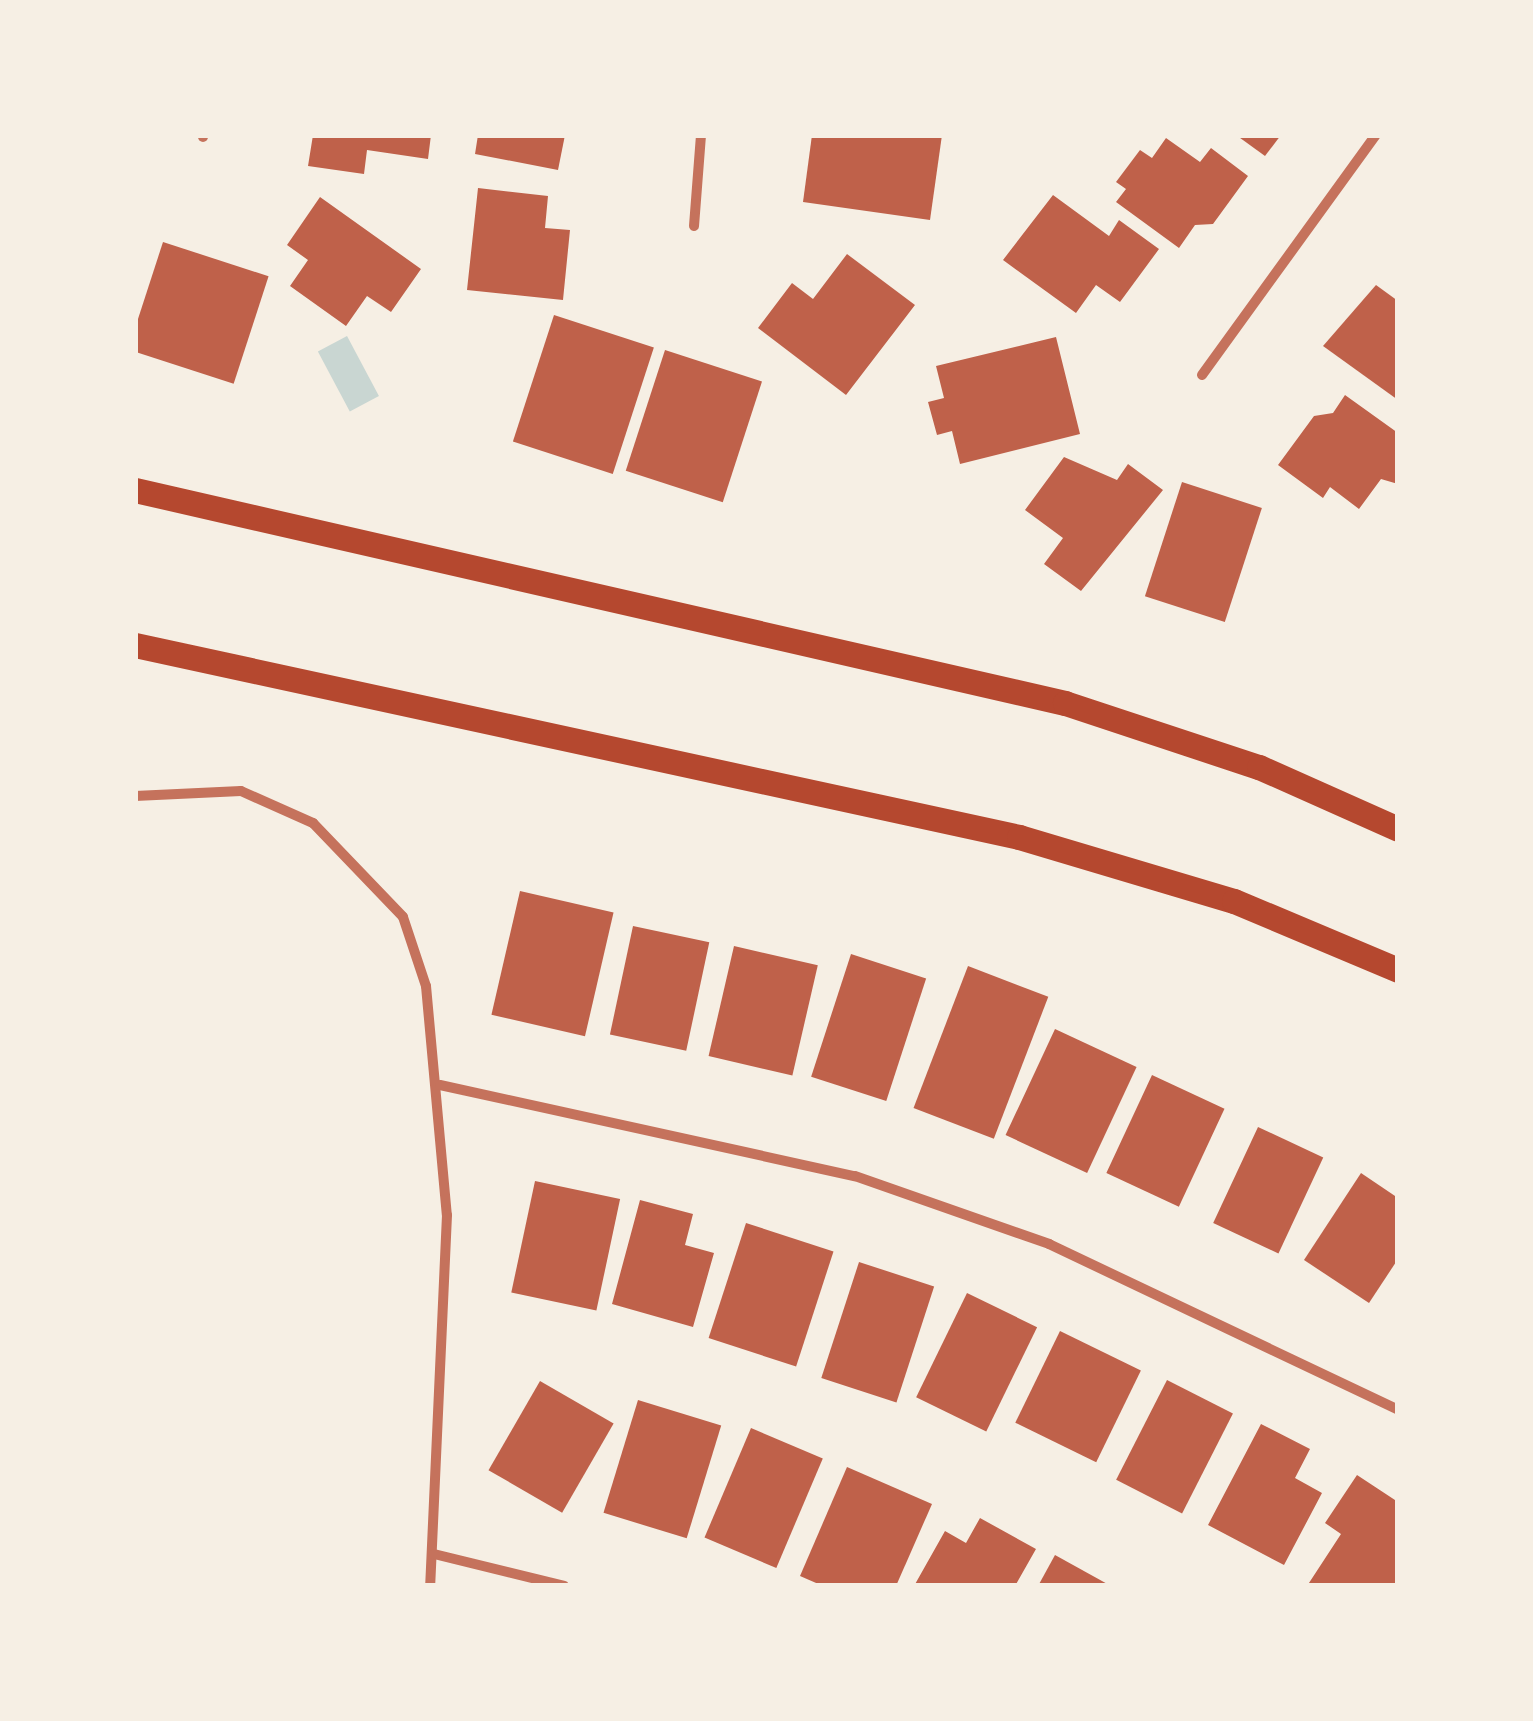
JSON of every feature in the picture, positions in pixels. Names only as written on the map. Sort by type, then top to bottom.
[{"type":"main road","points":[[135,490],[1065,703],[1259,768],[1398,829]]},
{"type":"main road","points":[[135,645],[1019,838],[1234,900],[1398,970]]},
{"type":"street","points":[[694,226],[702,135]]},
{"type":"street","points":[[1202,374],[1376,135]]},
{"type":"street","points":[[135,796],[241,792],[313,823],[364,867],[409,934],[440,1085],[447,1215],[430,1586]]},
{"type":"street","points":[[440,1085],[855,1176],[1049,1244],[1398,1410]]},
{"type":"street","points":[[434,1554],[564,1586]]},
{"type":"shaded area","points":[[347,336],[379,396],[350,412],[318,351]]},
{"type":"building","points":[[313,135],[431,135],[428,159],[367,150],[364,174],[308,166]]},
{"type":"building","points":[[478,135],[565,135],[558,170],[475,154]]},
{"type":"building","points":[[812,135],[942,135],[930,220],[803,202]]},
{"type":"building","points":[[1236,135],[1281,135],[1265,156]]},
{"type":"building","points":[[1166,138],[1200,162],[1211,148],[1248,176],[1213,224],[1195,225],[1179,248],[1116,202],[1126,189],[1116,182],[1140,150],[1152,158]]},
{"type":"building","points":[[478,188],[548,196],[545,228],[570,230],[563,300],[467,290]]},
{"type":"building","points":[[1053,195],[1109,236],[1119,220],[1159,249],[1120,302],[1096,285],[1076,313],[1003,260]]},
{"type":"building","points":[[320,197],[421,269],[391,312],[367,296],[346,326],[290,286],[308,260],[287,245]]},
{"type":"building","points":[[163,242],[269,276],[234,384],[135,352],[135,328]]},
{"type":"building","points":[[847,254],[915,305],[846,395],[758,328],[792,283],[813,299]]},
{"type":"building","points":[[1376,285],[1398,301],[1398,400],[1323,346]]},
{"type":"building","points":[[554,315],[654,347],[613,474],[513,441]]},
{"type":"building","points":[[1056,337],[1080,434],[960,464],[952,431],[937,435],[928,402],[944,398],[936,366]]},
{"type":"building","points":[[665,350],[762,382],[723,502],[626,471]]},
{"type":"building","points":[[1345,395],[1398,433],[1398,484],[1381,479],[1359,509],[1330,487],[1323,498],[1278,465],[1314,416],[1333,413]]},
{"type":"building","points":[[1064,457],[1117,480],[1128,464],[1163,490],[1081,591],[1044,564],[1063,538],[1025,510]]},
{"type":"building","points":[[1182,482],[1262,508],[1225,622],[1145,596]]},
{"type":"building","points":[[520,891],[614,913],[585,1036],[491,1015]]},
{"type":"building","points":[[633,926],[709,942],[686,1051],[610,1035]]},
{"type":"building","points":[[734,946],[818,965],[792,1075],[709,1056]]},
{"type":"building","points":[[851,954],[926,978],[886,1101],[811,1077]]},
{"type":"building","points":[[968,966],[1048,997],[994,1139],[914,1108]]},
{"type":"building","points":[[1055,1029],[1137,1067],[1087,1173],[1006,1135]]},
{"type":"building","points":[[1152,1075],[1225,1109],[1179,1207],[1106,1173]]},
{"type":"building","points":[[1258,1127],[1323,1157],[1278,1253],[1213,1223]]},
{"type":"building","points":[[1361,1173],[1398,1198],[1398,1259],[1369,1303],[1304,1260]]},
{"type":"building","points":[[535,1181],[620,1199],[596,1311],[511,1293]]},
{"type":"building","points":[[640,1200],[693,1214],[685,1245],[714,1253],[693,1327],[612,1304]]},
{"type":"building","points":[[746,1223],[833,1251],[796,1367],[709,1338]]},
{"type":"building","points":[[859,1262],[934,1286],[896,1402],[821,1378]]},
{"type":"building","points":[[967,1293],[1037,1327],[986,1431],[916,1397]]},
{"type":"building","points":[[1060,1331],[1141,1370],[1096,1462],[1015,1423]]},
{"type":"building","points":[[1167,1380],[1233,1414],[1182,1513],[1116,1480]]},
{"type":"building","points":[[540,1381],[614,1424],[562,1513],[488,1470]]},
{"type":"building","points":[[638,1400],[721,1425],[687,1538],[604,1513]]},
{"type":"building","points":[[1261,1424],[1310,1449],[1295,1478],[1322,1493],[1284,1565],[1208,1525]]},
{"type":"building","points":[[751,1428],[823,1458],[776,1568],[705,1538]]},
{"type":"building","points":[[847,1467],[932,1504],[896,1586],[823,1586],[800,1576]]},
{"type":"building","points":[[1357,1475],[1398,1502],[1398,1586],[1307,1586],[1341,1534],[1325,1523]]},
{"type":"building","points":[[980,1518],[1036,1549],[1015,1586],[914,1586],[945,1531],[966,1543]]},
{"type":"building","points":[[1055,1555],[1111,1586],[1038,1586]]}]
